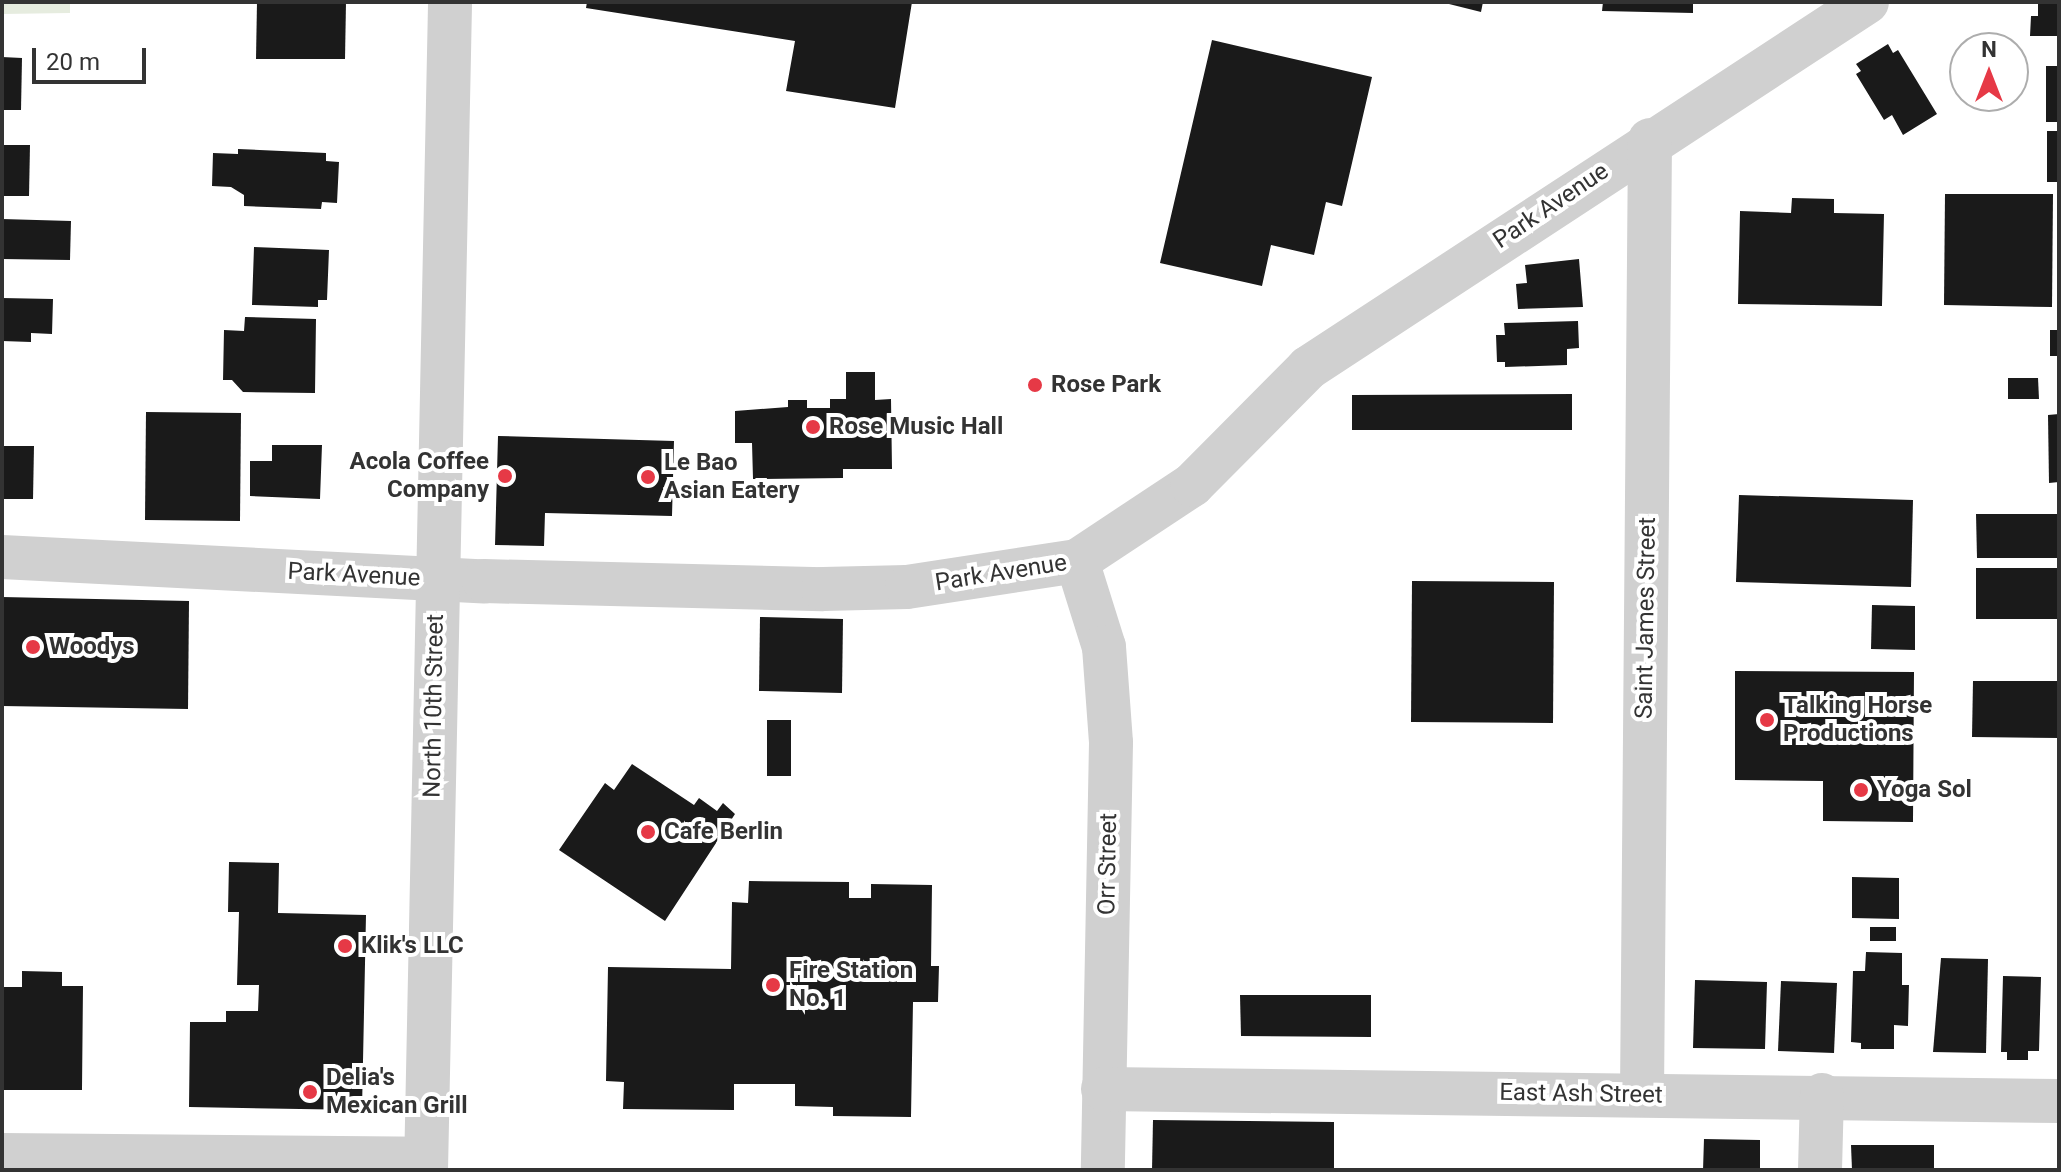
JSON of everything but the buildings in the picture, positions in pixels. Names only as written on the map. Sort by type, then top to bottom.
[{"type":"street","name":"North 10th Street","points":[[426,1164],[450,2]]},
{"type":"street","name":"Park Avenue","points":[[2,557],[686,588],[907,587],[1077,561],[1192,485],[1308,368],[1650,140],[1867,2]]},
{"type":"street","name":"Saint James Street","points":[[1642,1095],[1650,140]]},
{"type":"street","name":"Orr Street","points":[[1077,561],[1104,647],[1111,743],[1103,1170]]},
{"type":"street","name":"East Ash Street","points":[[1103,1089],[1822,1095],[2059,1101]]},
{"type":"street","points":[[1820,1170],[1822,1095]]},
{"type":"street","points":[[2,1155],[426,1164]]},
{"type":"shaded area","points":[[2,2],[70,2],[70,13],[2,14]]},
{"type":"place","name":"Rose Park","points":[[1035,385]]},
{"type":"place","name":"Rose Music Hall","points":[[813,427]]},
{"type":"place","name":"Acola Coffee Company","points":[[505,476]]},
{"type":"place","name":"Le Bao Asian Eatery","points":[[648,477]]},
{"type":"place","name":"Woodys","points":[[33,647]]},
{"type":"place","name":"Talking Horse Productions","points":[[1767,720]]},
{"type":"place","name":"Yoga Sol","points":[[1861,790]]},
{"type":"place","name":"Cafe Berlin","points":[[648,832]]},
{"type":"place","name":"Klik's LLC","points":[[345,946]]},
{"type":"place","name":"Fire Station No. 1","points":[[773,985]]},
{"type":"place","name":"Delia's Mexican Grill","points":[[310,1092]]}]
